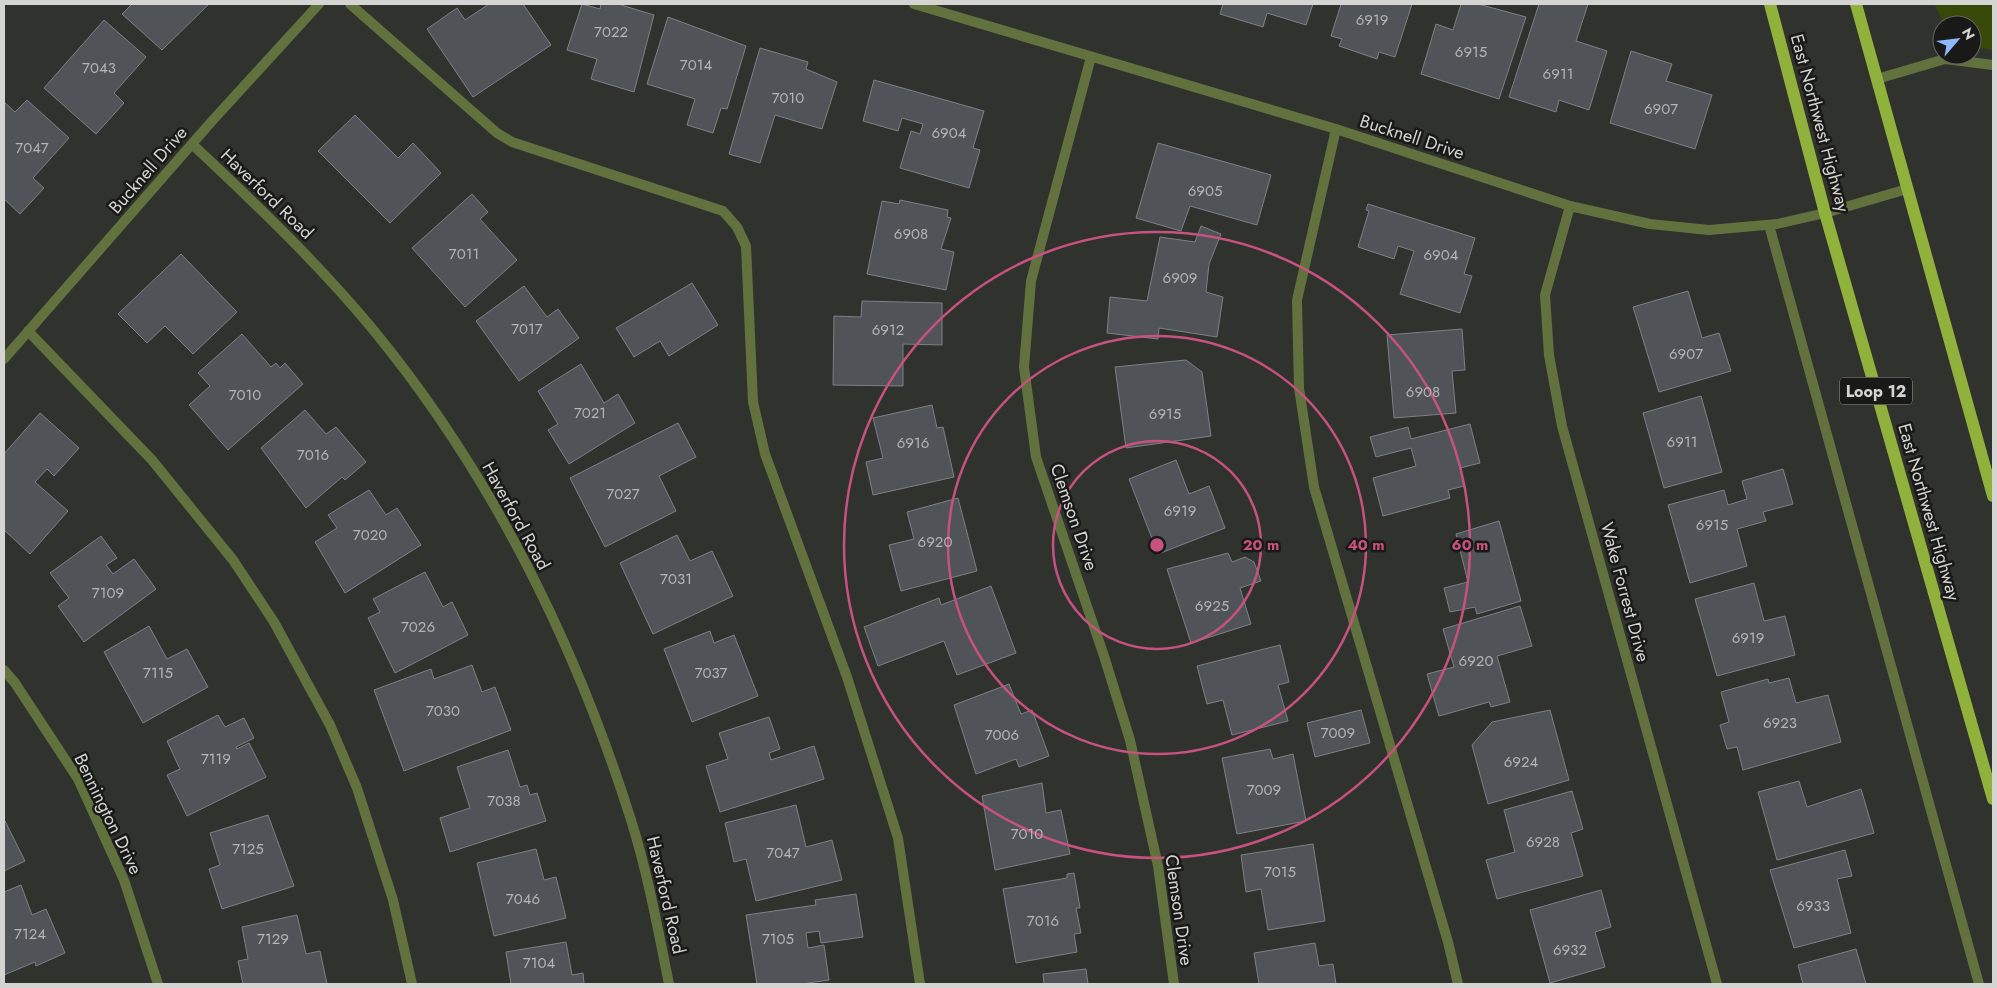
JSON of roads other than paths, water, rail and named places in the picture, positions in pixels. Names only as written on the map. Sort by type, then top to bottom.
[{"type":"main road","name":"East Northwest Highway","points":[[1770,4],[1825,213],[1993,799]]},
{"type":"main road","points":[[1856,4],[1993,496]]},
{"type":"street","name":"Bucknell Drive","points":[[4,359],[192,144],[319,4]]},
{"type":"street","points":[[350,4],[497,133],[512,142],[723,211],[737,227],[746,246],[754,402],[765,454],[848,677],[898,838],[920,984]]},
{"type":"street","name":"Bucknell Drive","points":[[914,4],[1336,130],[1570,206],[1650,224],[1709,230],[1768,225],[1825,213],[1908,189]]},
{"type":"street","name":"Clemson Drive","points":[[1091,57],[1031,281],[1024,367],[1036,457],[1104,656],[1130,740],[1158,866],[1174,984]]},
{"type":"street","points":[[1877,79],[1945,59],[1993,65]]},
{"type":"street","points":[[1336,130],[1297,300],[1299,388],[1314,487],[1448,942],[1458,984]]},
{"type":"street","name":"Haverford Road","points":[[192,144],[314,262],[375,332],[432,406],[495,505],[545,601],[592,707],[632,822],[656,916],[669,984]]},
{"type":"street","name":"Wake Forrest Drive","points":[[1570,206],[1544,296],[1549,355],[1562,426],[1717,984]]},
{"type":"street","points":[[1768,225],[1979,984]]},
{"type":"street","points":[[28,331],[152,460],[233,560],[274,622],[330,725],[357,788],[393,900],[412,984]]},
{"type":"street","name":"Bennington Drive","points":[[4,670],[15,683],[78,779],[124,880],[158,984]]}]
